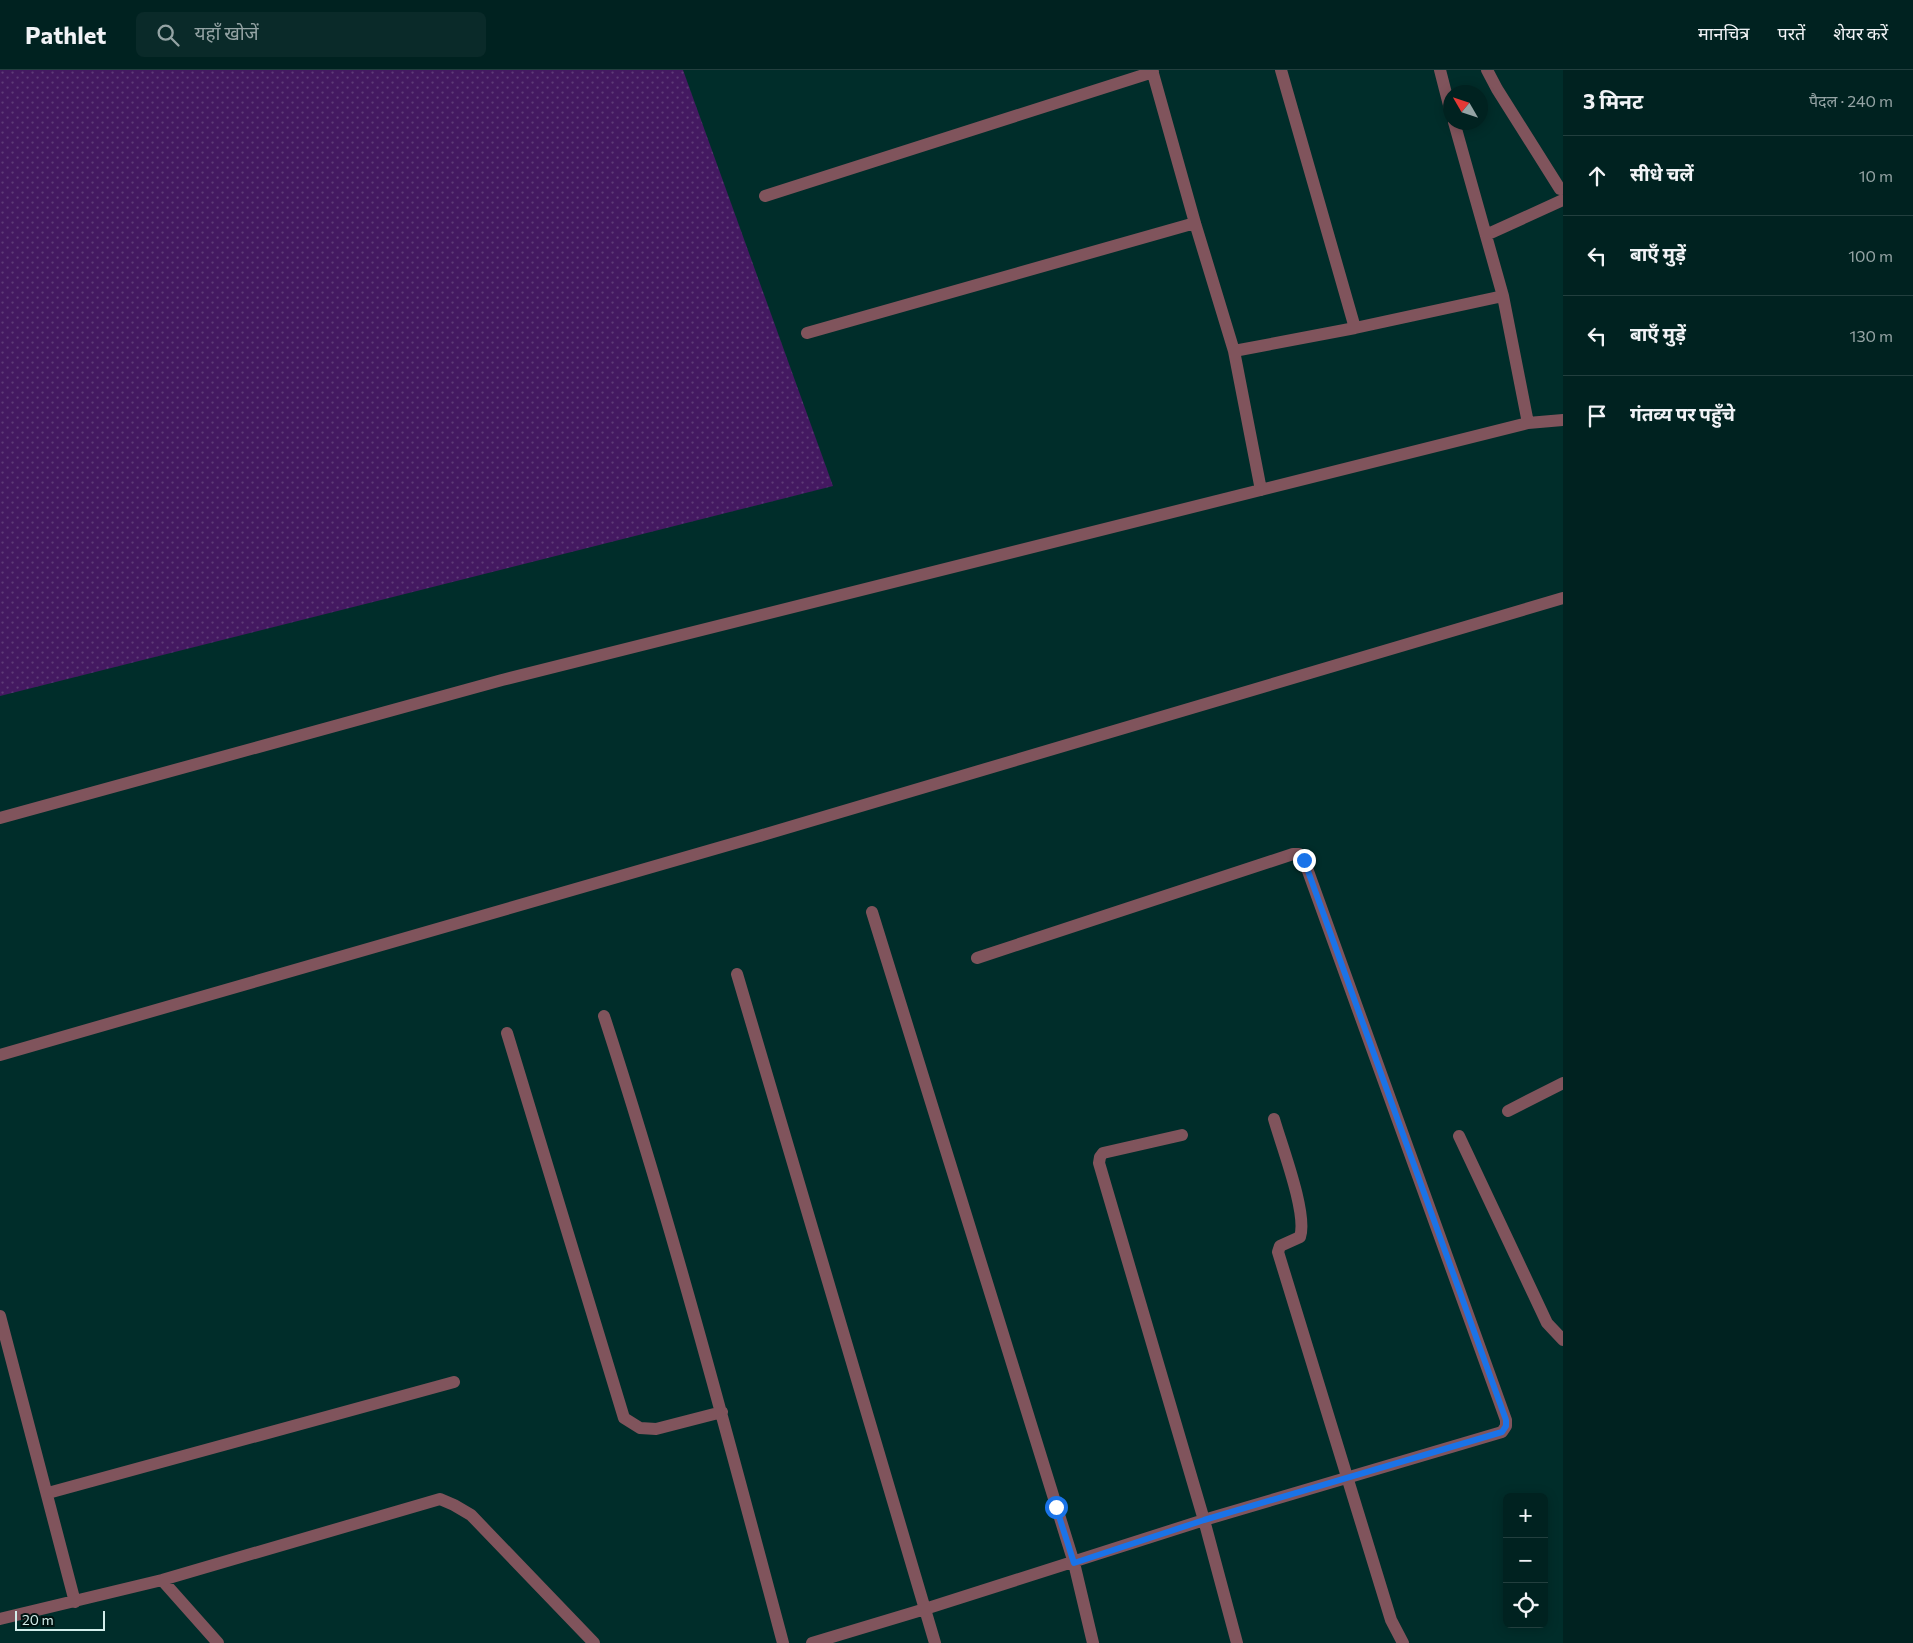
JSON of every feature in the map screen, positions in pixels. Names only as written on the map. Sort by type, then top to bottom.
[{"type":"street","points":[[1281,70],[1355,328]]},
{"type":"street","points":[[1440,70],[1444,85]]},
{"type":"street","points":[[1486,235],[1562,193],[1487,70]]},
{"type":"street","points":[[765,196],[1152,71],[1234,351],[1261,490]]},
{"type":"street","points":[[1456,130],[1503,296],[1528,423]]},
{"type":"street","points":[[807,333],[1195,223]]},
{"type":"street","points":[[1234,351],[1355,328],[1503,296]]},
{"type":"street","points":[[0,818],[502,680],[1528,423],[1563,420]]},
{"type":"street","points":[[0,1055],[746,839],[1563,598]]},
{"type":"street","points":[[812,1643],[1074,1563],[1204,1520],[1502,1432],[1506,1426],[1506,1420],[1304,860],[1299,854],[1293,854],[977,958]]},
{"type":"street","points":[[872,912],[1074,1563],[1093,1643]]},
{"type":"street","points":[[737,974],[867,1420],[935,1643]]},
{"type":"street","points":[[604,1016],[635,1112],[722,1412],[783,1643]]},
{"type":"street","points":[[507,1033],[624,1418],[640,1428],[656,1429],[722,1412]]},
{"type":"street","points":[[1508,1111],[1563,1083]]},
{"type":"street","points":[[1274,1119],[1298,1202],[1302,1230],[1300,1237],[1280,1246],[1278,1252],[1392,1620],[1403,1643]]},
{"type":"street","points":[[1182,1135],[1103,1153],[1099,1163],[1204,1520],[1237,1643]]},
{"type":"street","points":[[1459,1136],[1547,1323],[1563,1340]]},
{"type":"street","points":[[0,1316],[48,1493],[75,1602]]},
{"type":"street","points":[[48,1493],[454,1382]]},
{"type":"street","points":[[0,1619],[162,1580],[440,1499],[471,1515],[594,1643]]},
{"type":"street","points":[[162,1580],[218,1643]]},
{"type":"shaded area","points":[[0,70],[683,70],[833,486],[0,696]]},
{"type":"route","points":[[1056,1507],[1074,1563],[1204,1520],[1502,1432],[1506,1426],[1506,1420],[1304,860]]}]
